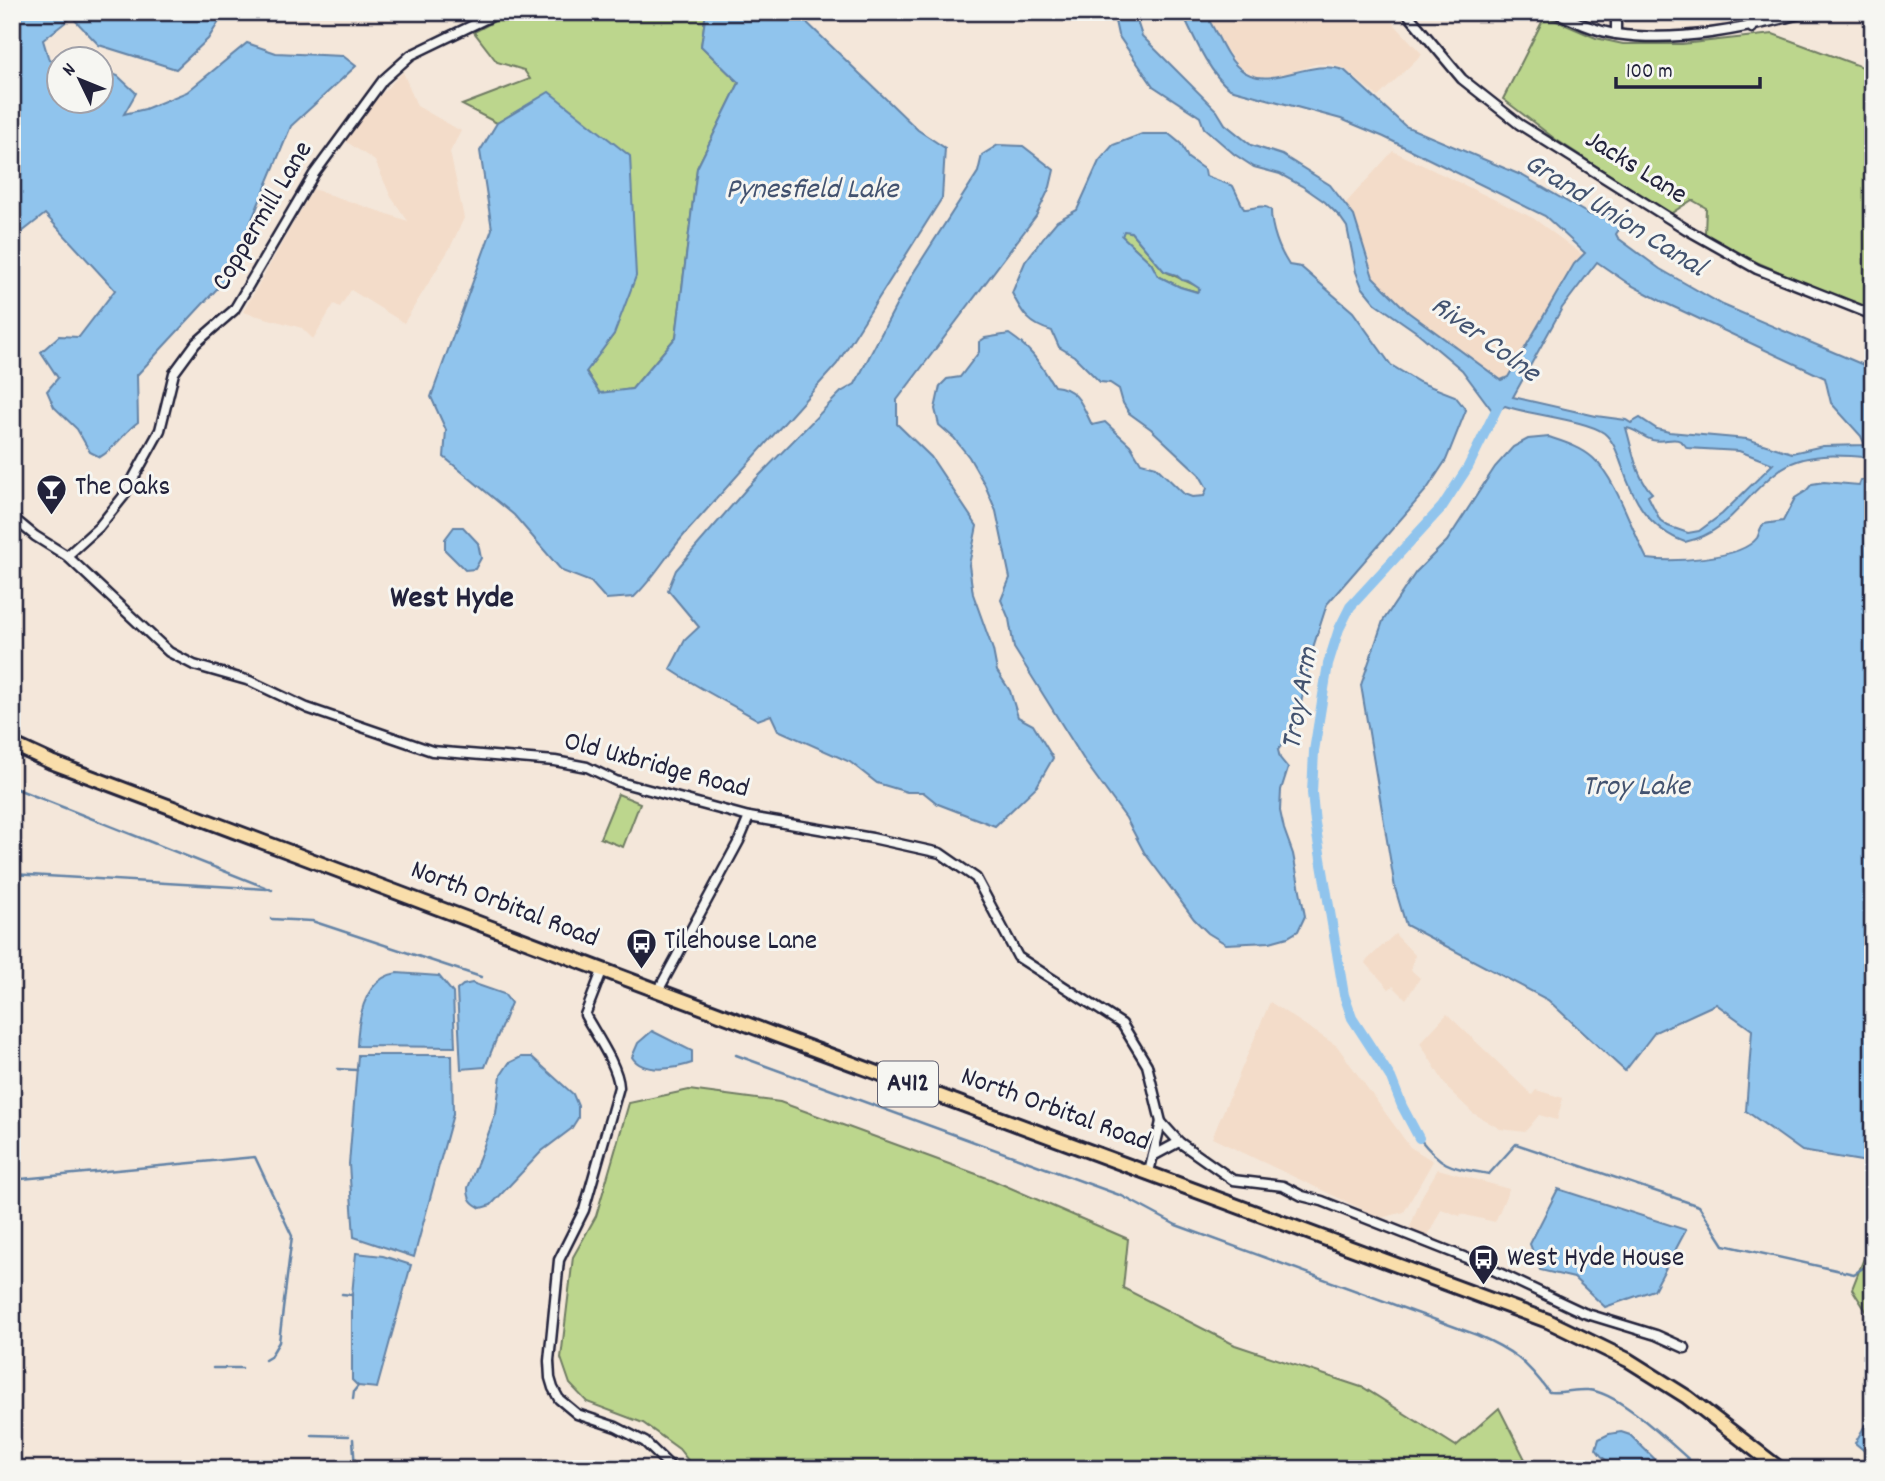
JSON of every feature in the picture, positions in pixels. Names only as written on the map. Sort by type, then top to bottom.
[{"type":"main road","name":"North Orbital Road","points":[[12,744],[51,762],[602,971],[1548,1321],[1628,1360],[1687,1397],[1780,1469]]},
{"type":"street","name":"Coppermill Lane","points":[[67,556],[99,527],[123,497],[160,430],[174,373],[197,343],[234,310],[314,174],[383,80],[411,55],[500,12]]},
{"type":"street","name":"Jacks Lane","points":[[1406,12],[1462,79],[1519,124],[1686,229],[1757,269],[1873,315]]},
{"type":"street","points":[[1555,12],[1586,26],[1616,34],[1672,36],[1752,27],[1807,12]]},
{"type":"street","points":[[1612,12],[1616,20],[1616,34]]},
{"type":"street","points":[[1745,12],[1752,27]]},
{"type":"street","name":"Old Uxbridge Road","points":[[12,517],[35,536],[67,556],[169,652],[194,665],[250,681],[307,708],[432,751],[587,766],[616,781],[749,817],[872,838],[940,853],[976,878],[1018,957],[1122,1024],[1147,1065],[1161,1122],[1149,1172]]},
{"type":"street","points":[[658,990],[739,841],[749,817]]},
{"type":"street","points":[[602,971],[585,1015],[612,1064],[619,1087],[584,1210],[559,1260],[549,1361],[550,1378],[559,1399],[577,1414],[615,1427],[645,1442],[673,1469]]},
{"type":"street","points":[[1161,1122],[1179,1142],[1233,1180],[1283,1186],[1302,1196],[1350,1211],[1474,1261],[1584,1313],[1656,1335],[1685,1348]]},
{"type":"street","points":[[1153,1156],[1179,1142]]},
{"type":"shaded area","points":[[1214,12],[1383,12],[1422,54],[1378,97],[1344,68],[1331,64],[1316,64],[1279,76],[1255,76],[1238,66],[1226,49],[1210,22]]},
{"type":"shaded area","points":[[403,72],[417,106],[461,131],[450,152],[464,218],[450,248],[404,323],[351,290],[340,307],[334,304],[313,339],[302,328],[243,312],[313,189],[408,221],[391,197],[375,161],[344,140],[359,117]]},
{"type":"shaded area","points":[[1393,151],[1533,218],[1583,255],[1574,264],[1508,377],[1502,380],[1408,312],[1373,277],[1354,216],[1345,204]]},
{"type":"shaded area","points":[[1395,934],[1415,955],[1411,970],[1420,978],[1406,999],[1393,986],[1389,989],[1365,962]]},
{"type":"shaded area","points":[[1270,1002],[1337,1046],[1410,1147],[1433,1161],[1404,1212],[1381,1218],[1212,1138]]},
{"type":"shaded area","points":[[1447,1014],[1532,1095],[1536,1090],[1563,1098],[1557,1120],[1539,1115],[1525,1132],[1500,1129],[1473,1113],[1448,1089],[1420,1043]]},
{"type":"shaded area","points":[[1438,1169],[1509,1189],[1495,1222],[1461,1214],[1460,1216],[1441,1209],[1428,1236],[1409,1230],[1422,1196]]},
{"type":"green space","points":[[512,12],[706,12],[701,46],[739,83],[697,168],[676,337],[632,389],[600,394],[586,371],[614,334],[549,93],[497,123],[462,105],[530,79],[524,70],[497,62],[474,32]]},
{"type":"green space","points":[[1545,16],[1596,38],[1623,44],[1682,44],[1773,34],[1873,71],[1873,312],[1747,258],[1705,234],[1706,208],[1692,200],[1670,214],[1555,139],[1503,99]]},
{"type":"green space","points":[[1124,230],[1131,232],[1164,271],[1201,288],[1198,292],[1158,276],[1151,263],[1122,236]]},
{"type":"green space","points":[[618,794],[640,803],[623,847],[600,838]]},
{"type":"green space","points":[[689,1090],[780,1102],[990,1179],[1128,1239],[1123,1288],[1235,1345],[1364,1388],[1456,1446],[1499,1408],[1530,1469],[695,1469],[679,1449],[643,1423],[587,1402],[570,1384],[561,1358],[573,1257],[596,1216],[629,1103]]},
{"type":"green space","points":[[1873,1235],[1873,1322],[1852,1289]]},
{"type":"water","points":[[12,12],[225,12],[208,39],[176,69],[116,50],[116,46],[99,45],[72,17],[43,40],[46,50],[46,116],[116,116],[116,75],[136,93],[124,114],[145,109],[187,92],[247,43],[276,53],[343,56],[356,66],[291,126],[228,277],[137,375],[138,422],[100,457],[90,452],[77,429],[54,407],[47,391],[58,378],[41,352],[59,336],[79,337],[115,290],[45,214],[12,240]]},
{"type":"water","name":"Pynesfield Lake","points":[[706,12],[796,12],[918,130],[945,148],[942,198],[837,364],[684,535],[641,590],[634,597],[606,599],[591,582],[562,571],[514,515],[444,457],[446,430],[431,397],[492,229],[480,151],[497,123],[549,92],[630,156],[636,276],[614,334],[586,372],[600,393],[632,389],[676,337],[697,168],[739,83],[701,46]]},
{"type":"water","points":[[1113,12],[1134,12],[1142,36],[1217,111],[1225,124],[1251,145],[1282,155],[1330,185],[1354,216],[1373,277],[1408,312],[1501,380],[1508,377],[1574,264],[1585,253],[1545,216],[1384,137],[1341,119],[1230,89],[1208,64],[1182,12],[1213,12],[1210,22],[1226,53],[1239,68],[1250,75],[1275,77],[1330,67],[1344,70],[1405,126],[1523,176],[1590,215],[1606,212],[1621,222],[1616,234],[1618,238],[1660,269],[1723,305],[1873,369],[1873,390],[1870,394],[1873,401],[1873,458],[1824,456],[1799,460],[1778,471],[1714,530],[1685,542],[1672,536],[1652,521],[1637,502],[1615,448],[1604,433],[1596,428],[1505,406],[1494,413],[1462,370],[1418,333],[1375,303],[1362,287],[1356,272],[1347,227],[1340,217],[1325,202],[1302,186],[1280,174],[1254,167],[1234,154],[1204,128],[1200,117],[1153,86],[1118,35]],"holes":[[[1597,262],[1629,284],[1661,301],[1825,378],[1831,403],[1861,436],[1865,445],[1823,446],[1792,453],[1747,439],[1669,432],[1657,429],[1640,418],[1631,423],[1513,397],[1562,308]],[[1626,428],[1652,440],[1675,439],[1687,448],[1739,451],[1773,464],[1722,514],[1699,531],[1688,533],[1660,520],[1648,496],[1652,493],[1638,471]]]},
{"type":"water","points":[[1142,134],[1169,134],[1181,144],[1188,158],[1205,170],[1206,176],[1233,186],[1244,209],[1262,207],[1271,210],[1276,239],[1289,265],[1301,267],[1353,312],[1391,365],[1419,382],[1455,396],[1466,410],[1446,460],[1427,489],[1327,604],[1310,657],[1297,724],[1278,750],[1280,758],[1288,768],[1281,790],[1280,811],[1293,854],[1305,916],[1298,931],[1270,942],[1226,944],[1208,933],[1194,919],[1144,852],[1126,818],[1086,763],[1014,648],[1009,619],[1001,600],[1010,578],[996,511],[969,457],[939,425],[935,409],[940,386],[947,379],[960,377],[979,352],[979,342],[985,338],[1009,334],[1030,351],[1054,386],[1074,394],[1092,425],[1105,422],[1130,445],[1141,463],[1156,467],[1184,494],[1192,497],[1204,496],[1207,488],[1199,474],[1151,429],[1129,413],[1119,389],[1110,383],[1100,382],[1074,356],[1059,347],[1052,331],[1028,318],[1012,293],[1025,262],[1046,234],[1057,221],[1077,210],[1099,161],[1113,145]],"holes":[[[1124,231],[1131,232],[1164,271],[1200,289],[1197,292],[1180,287],[1158,276],[1151,263],[1122,236]]]},
{"type":"water","points":[[998,145],[1023,146],[1054,170],[1050,187],[1036,216],[897,400],[897,424],[931,457],[977,526],[969,565],[973,594],[993,650],[997,671],[1010,691],[1018,717],[1033,725],[1053,758],[1037,786],[995,826],[938,804],[923,792],[907,792],[877,783],[850,762],[778,730],[771,715],[758,720],[670,669],[685,640],[699,627],[668,590],[676,570],[748,487],[841,392],[855,384],[912,275],[978,172],[982,155]]},
{"type":"water","name":"Troy Lake","points":[[1549,437],[1583,451],[1601,467],[1616,491],[1647,559],[1705,558],[1736,551],[1757,538],[1764,524],[1783,521],[1795,498],[1812,484],[1824,482],[1859,485],[1861,480],[1873,480],[1873,1163],[1802,1151],[1746,1111],[1752,1030],[1716,1004],[1655,1032],[1625,1071],[1548,1000],[1406,925],[1395,888],[1361,685],[1383,621],[1416,572],[1447,541],[1495,467],[1513,447],[1528,439]]},
{"type":"water","points":[[454,527],[463,527],[478,543],[481,558],[475,569],[465,570],[445,550],[445,539]]},
{"type":"water","points":[[397,973],[439,976],[453,993],[455,1047],[357,1046],[361,1012],[370,991],[386,976]]},
{"type":"water","points":[[472,983],[504,994],[511,1003],[485,1067],[461,1069],[457,990]]},
{"type":"water","points":[[652,1031],[692,1051],[692,1063],[659,1069],[637,1062],[632,1057],[638,1043]]},
{"type":"water","points":[[358,1055],[452,1055],[453,1114],[414,1257],[354,1237],[349,1164]]},
{"type":"water","points":[[521,1057],[532,1057],[573,1094],[578,1106],[578,1118],[571,1129],[542,1151],[491,1205],[481,1208],[471,1200],[468,1188],[496,1113],[501,1075],[509,1063]]},
{"type":"water","points":[[1558,1189],[1686,1230],[1654,1290],[1605,1307],[1574,1278],[1540,1270],[1530,1244]]},
{"type":"water","points":[[356,1253],[383,1256],[411,1265],[377,1388],[358,1386],[352,1380],[352,1295]]},
{"type":"water","points":[[1873,1411],[1873,1458],[1855,1443]]},
{"type":"water","points":[[1621,1432],[1630,1435],[1665,1469],[1635,1470],[1610,1464],[1596,1449],[1599,1439]]},
{"type":"waterway","name":"Troy Arm","points":[[1419,1138],[1391,1078],[1352,1018],[1344,995],[1315,823],[1312,793],[1314,751],[1328,664],[1339,629],[1350,607],[1442,507],[1468,467],[1500,402]]},
{"type":"waterway","points":[[12,787],[272,890]]},
{"type":"waterway","points":[[12,874],[267,889]]},
{"type":"waterway","points":[[271,919],[312,921],[481,977]]},
{"type":"waterway","points":[[736,1055],[1122,1196],[1176,1225],[1477,1335],[1518,1358],[1549,1392],[1588,1390],[1616,1400],[1647,1422],[1700,1469]]},
{"type":"waterway","points":[[338,1069],[357,1070]]},
{"type":"waterway","points":[[1419,1138],[1435,1156],[1457,1168],[1489,1174],[1516,1144],[1699,1206],[1724,1245],[1854,1274],[1869,1264],[1873,1254]]},
{"type":"waterway","points":[[12,1177],[21,1179],[255,1157],[292,1236],[279,1342],[270,1357],[265,1360]]},
{"type":"waterway","points":[[342,1294],[352,1295]]},
{"type":"waterway","points":[[213,1368],[242,1368]]},
{"type":"waterway","points":[[353,1399],[358,1386]]},
{"type":"waterway","points":[[312,1435],[349,1436]]},
{"type":"waterway","points":[[353,1439],[355,1469]]},
{"type":"place","name":"The Oaks","points":[[52,516]]},
{"type":"place","name":"Tilehouse Lane","points":[[641,970]]},
{"type":"place","name":"West Hyde House","points":[[1484,1287]]},
{"type":"district","name":"West Hyde","points":[[452,600]]},
{"type":"water label","name":"Grand Union Canal","points":[[1614,217]]},
{"type":"water label","name":"River Colne","points":[[1484,341]]}]
